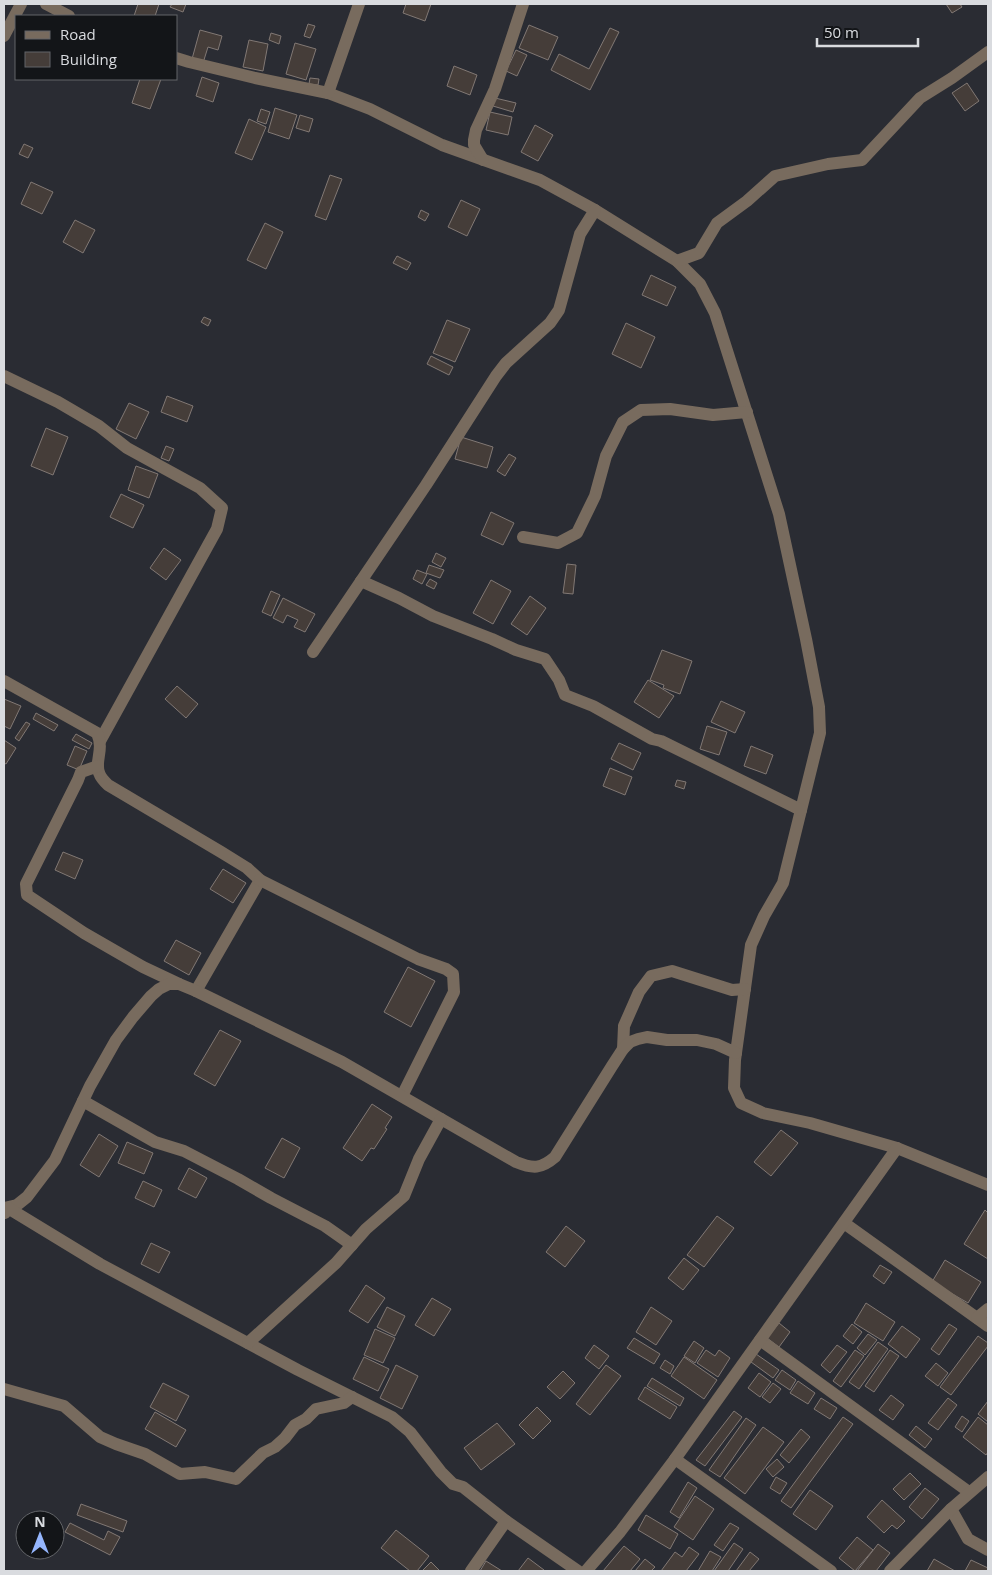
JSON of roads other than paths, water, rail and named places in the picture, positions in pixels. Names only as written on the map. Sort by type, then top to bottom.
[{"type":"street","points":[[46,4],[67,15]]},
{"type":"street","points":[[328,93],[358,4]]},
{"type":"street","points":[[483,160],[474,145],[476,130],[494,89],[523,4]]},
{"type":"street","points":[[4,36],[15,15]]},
{"type":"street","points":[[677,261],[699,253],[717,222],[747,201],[775,176],[828,164],[862,160],[920,98],[988,52]]},
{"type":"street","points":[[178,59],[255,78],[328,93],[370,109],[442,145],[540,180],[595,210],[677,261],[700,284],[715,313],[779,514],[819,707],[820,733],[783,883],[764,916],[751,945],[736,1053],[734,1088],[741,1103],[763,1112],[810,1123],[897,1148],[988,1185]]},
{"type":"street","points":[[313,652],[426,485],[496,376],[506,363],[550,323],[559,310],[580,234],[595,210]]},
{"type":"street","points":[[4,376],[58,402],[99,426],[127,448],[200,488],[222,508],[217,529],[100,740]]},
{"type":"street","points":[[522,536],[558,542],[577,533],[595,496],[606,456],[623,422],[641,410],[670,409],[713,415],[747,412]]},
{"type":"street","points":[[361,581],[433,616],[492,638],[516,650],[544,659],[559,680],[565,695],[594,706],[652,739],[661,741],[801,810]]},
{"type":"street","points":[[4,681],[97,733],[101,749],[98,766],[100,775],[108,785],[247,868],[260,880],[453,974],[454,992],[402,1096]]},
{"type":"street","points":[[98,766],[81,772],[26,884],[27,895],[84,933],[143,967],[342,1062],[516,1162],[528,1167],[538,1167],[547,1164],[555,1157],[623,1049],[630,1042],[647,1037],[667,1040],[697,1040],[716,1044],[736,1053]]},
{"type":"street","points":[[196,991],[260,880]]},
{"type":"street","points":[[623,1049],[624,1026],[639,992],[651,976],[672,971],[732,990],[745,989]]},
{"type":"street","points":[[5,1210],[17,1205],[27,1197],[55,1160],[83,1101],[116,1040],[133,1017],[159,989],[169,984],[179,984]]},
{"type":"street","points":[[83,1101],[155,1142],[184,1151],[326,1226],[352,1245]]},
{"type":"street","points":[[248,1343],[336,1262],[366,1229],[404,1196],[419,1159],[441,1119]]},
{"type":"street","points":[[586,1571],[620,1532],[675,1459],[897,1148]]},
{"type":"street","points":[[5,1210],[100,1264],[392,1417],[410,1432],[441,1472],[453,1484],[463,1487],[506,1521],[578,1571]]},
{"type":"street","points":[[844,1223],[988,1326]]},
{"type":"street","points":[[977,1318],[988,1309]]},
{"type":"street","points":[[760,1340],[970,1492]]},
{"type":"street","points":[[4,1389],[64,1406],[100,1437],[145,1454],[180,1474],[205,1472],[236,1479],[263,1453],[280,1443],[295,1425],[306,1419],[316,1409],[344,1403],[352,1397]]},
{"type":"street","points":[[675,1459],[831,1571]]},
{"type":"street","points":[[890,1571],[951,1509],[988,1477]]},
{"type":"street","points":[[951,1509],[968,1539],[988,1550]]},
{"type":"street","points":[[472,1571],[506,1521]]}]
